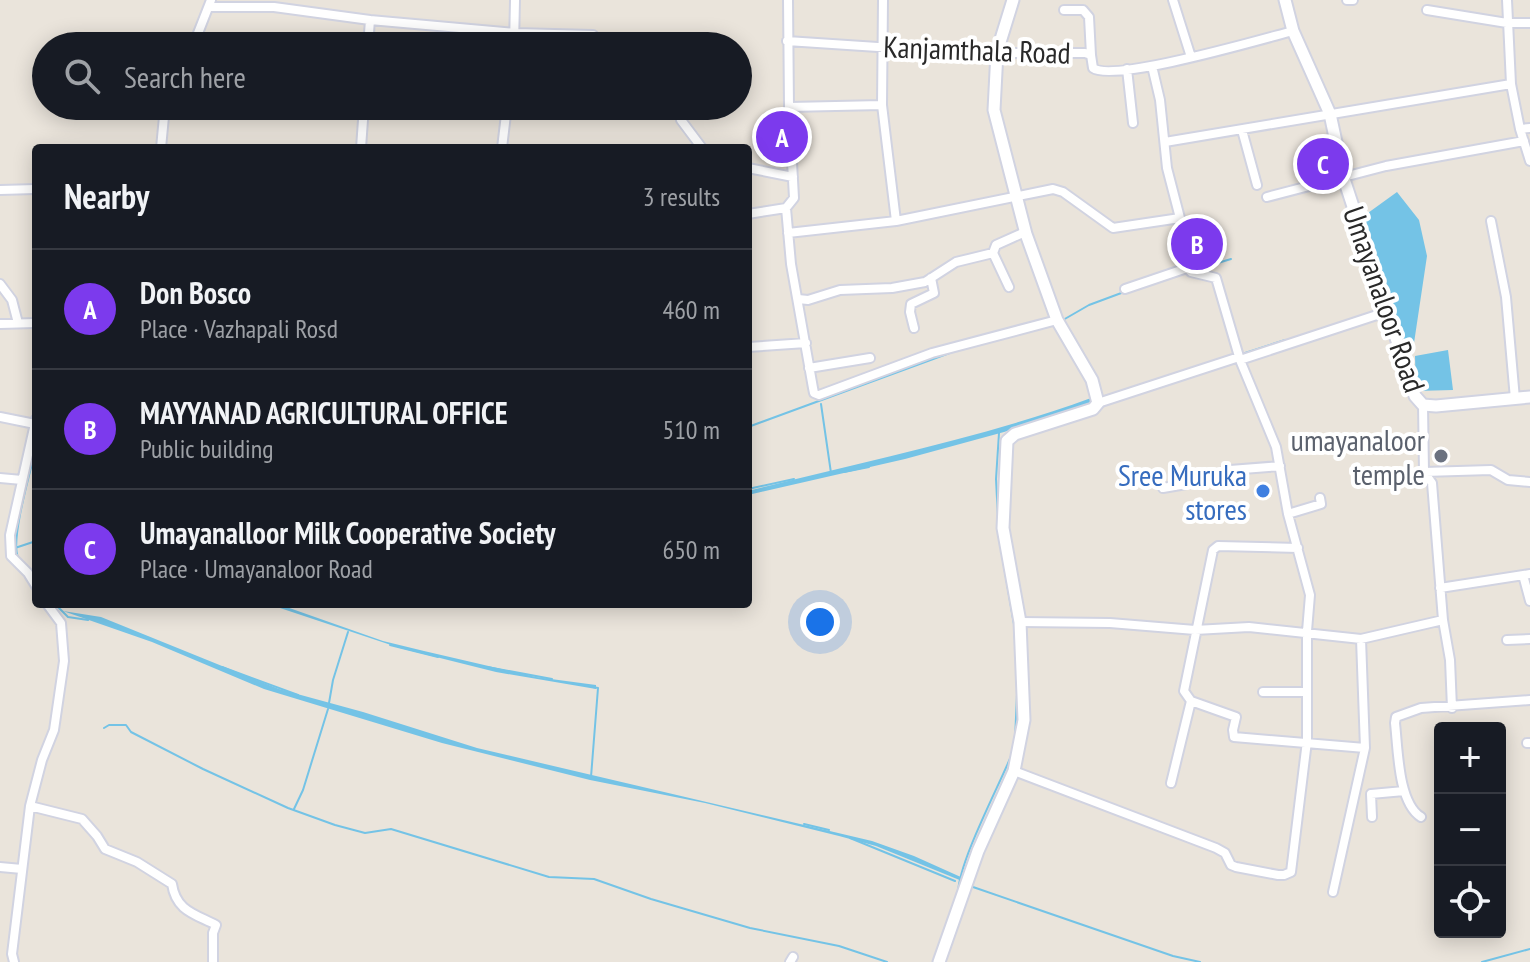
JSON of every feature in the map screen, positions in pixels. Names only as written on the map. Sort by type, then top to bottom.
[{"type":"street","points":[[515,0],[516,32]]},
{"type":"street","points":[[752,213],[786,208],[794,198],[788,0]]},
{"type":"street","points":[[883,0],[882,105],[896,221]]},
{"type":"street","points":[[1013,0],[997,52],[994,110],[1025,232],[1057,320],[1092,380],[1098,403]]},
{"type":"street","points":[[1173,0],[1191,57]]},
{"type":"street","name":"Umayanaloor Road","points":[[1285,0],[1293,31],[1330,114],[1344,179],[1410,388],[1423,405],[1436,406],[1530,397]]},
{"type":"street","points":[[1347,0],[1353,0]]},
{"type":"street","points":[[1507,0],[1511,84],[1525,129],[1524,141],[1530,161]]},
{"type":"street","points":[[199,32],[210,4],[274,7],[370,20],[505,32]]},
{"type":"street","points":[[1064,10],[1083,10],[1089,17],[1091,55]]},
{"type":"street","points":[[1427,10],[1507,23],[1530,23]]},
{"type":"street","points":[[369,32],[370,20]]},
{"type":"street","name":"Kanjamthala Road","points":[[787,41],[1080,53],[1091,55],[1093,68],[1098,72],[1152,66],[1293,31]]},
{"type":"street","points":[[1014,771],[1216,848],[1236,867],[1284,875],[1292,866],[1307,741],[1310,595],[1288,514],[1276,447],[1239,355],[1216,278],[1191,272],[1187,268],[1180,218],[1167,168],[1160,100],[1152,66]]},
{"type":"street","points":[[1127,69],[1133,123]]},
{"type":"street","points":[[1165,142],[1511,84]]},
{"type":"street","name":"Kanjamthala Road","points":[[789,107],[882,105]]},
{"type":"street","points":[[161,144],[164,120]]},
{"type":"street","points":[[361,144],[363,120]]},
{"type":"street","points":[[502,144],[505,120]]},
{"type":"street","points":[[681,120],[699,144]]},
{"type":"street","points":[[1242,130],[1257,185]]},
{"type":"street","points":[[1267,197],[1386,166],[1524,141]]},
{"type":"street","points":[[752,169],[793,177]]},
{"type":"street","points":[[0,190],[32,189]]},
{"type":"street","points":[[788,233],[896,221],[1046,189],[1058,190],[1113,228],[1180,218]]},
{"type":"street","points":[[786,208],[814,393],[825,395],[932,353],[1057,320]]},
{"type":"street","points":[[1491,221],[1506,297],[1515,399]]},
{"type":"street","points":[[1009,287],[993,253],[996,245],[1025,232]]},
{"type":"street","points":[[798,299],[808,300],[840,290],[892,288],[931,278],[950,264],[993,253]]},
{"type":"street","points":[[1125,289],[1187,268]]},
{"type":"street","points":[[914,328],[911,304],[934,293],[931,278]]},
{"type":"street","points":[[0,284],[12,300],[18,323]]},
{"type":"street","points":[[939,962],[978,851],[1014,771],[1025,713],[1020,622],[1003,528],[1007,441],[1015,434],[1093,409],[1098,403],[1239,355],[1386,312]]},
{"type":"street","points":[[0,324],[32,323]]},
{"type":"street","points":[[752,347],[806,343]]},
{"type":"street","points":[[809,368],[870,358]]},
{"type":"street","points":[[1423,405],[1424,472],[1432,483],[1452,708]]},
{"type":"street","points":[[0,417],[32,422]]},
{"type":"street","points":[[32,435],[8,548],[32,580]]},
{"type":"street","points":[[1163,488],[1230,470],[1280,466]]},
{"type":"street","points":[[1424,472],[1491,470],[1508,480],[1530,482]]},
{"type":"street","points":[[0,478],[22,480]]},
{"type":"street","points":[[1288,514],[1321,504],[1320,498]]},
{"type":"street","points":[[1298,548],[1218,546],[1210,558],[1185,697],[1236,717],[1234,737],[1365,748]]},
{"type":"street","points":[[1440,588],[1527,574],[1530,601]]},
{"type":"street","points":[[14,962],[12,954],[30,806],[42,760],[54,730],[64,661],[61,623],[50,608]]},
{"type":"street","points":[[1020,622],[1110,623],[1195,630],[1249,627],[1361,639],[1443,620]]},
{"type":"street","points":[[1333,892],[1365,748],[1361,639]]},
{"type":"street","points":[[1507,640],[1530,639]]},
{"type":"street","points":[[1263,692],[1306,692]]},
{"type":"street","points":[[1421,817],[1408,804],[1404,791],[1396,717],[1412,709],[1530,700]]},
{"type":"street","points":[[1171,783],[1191,701]]},
{"type":"street","points":[[1372,817],[1371,794],[1404,791]]},
{"type":"street","points":[[30,806],[82,819],[105,849],[137,862],[172,884],[178,903],[187,912],[216,925],[213,962]]},
{"type":"street","points":[[0,867],[22,869]]},
{"type":"water","points":[[1397,192],[1419,220],[1427,256],[1414,343],[1399,339],[1361,218]]},
{"type":"water","points":[[1448,350],[1453,390],[1416,391],[1415,356]]},
{"type":"water","points":[[1091,398],[1092,402],[1004,432],[905,459],[752,494],[752,490],[964,438]]},
{"type":"water","points":[[280,608],[289,608],[383,641],[536,677],[596,685],[596,689],[496,672],[400,648]]},
{"type":"water","points":[[63,611],[101,617],[279,689],[477,748],[872,841],[963,878],[962,881],[876,846],[839,836],[442,743],[264,689],[152,642]]},
{"type":"waterway","points":[[1198,269],[1231,259]]},
{"type":"waterway","points":[[1063,320],[1089,305],[1124,292]]},
{"type":"waterway","points":[[995,340],[1047,327]]},
{"type":"waterway","points":[[1242,354],[1285,340]]},
{"type":"waterway","points":[[752,426],[955,351]]},
{"type":"waterway","points":[[821,404],[831,473]]},
{"type":"waterway","points":[[998,518],[996,479],[999,433]]},
{"type":"waterway","points":[[27,566],[18,557],[16,548],[32,464]]},
{"type":"waterway","points":[[844,472],[869,467]]},
{"type":"waterway","points":[[752,488],[794,479]]},
{"type":"waterway","points":[[999,537],[1014,624],[1016,657]]},
{"type":"waterway","points":[[12,549],[32,542]]},
{"type":"waterway","points":[[59,608],[68,617],[88,620]]},
{"type":"waterway","points":[[329,703],[348,632]]},
{"type":"waterway","points":[[390,645],[438,657]]},
{"type":"waterway","points":[[222,667],[298,695]]},
{"type":"waterway","points":[[487,667],[552,679]]},
{"type":"waterway","points":[[591,777],[598,688],[593,687]]},
{"type":"waterway","points":[[1015,740],[1017,695]]},
{"type":"waterway","points":[[294,809],[303,790],[328,709]]},
{"type":"waterway","points":[[104,728],[126,725],[131,732],[203,769],[288,808],[335,825],[365,833],[391,829],[549,877],[594,879],[750,928],[839,946],[887,962]]},
{"type":"waterway","points":[[958,893],[972,844],[1012,754]]},
{"type":"waterway","points":[[804,824],[829,830]]},
{"type":"waterway","points":[[850,838],[955,881]]},
{"type":"waterway","points":[[973,887],[1173,956],[1200,962]]},
{"type":"waterway","points":[[1482,962],[1530,949]]},
{"type":"place","name":"Don Bosco","points":[[782,137]]},
{"type":"place","name":"Umayanalloor Milk Cooperative Society","points":[[1323,164]]},
{"type":"place","name":"MAYYANAD AGRICULTURAL OFFICE","points":[[1197,244]]},
{"type":"place","name":"umayanaloor temple","points":[[1441,456]]},
{"type":"place","name":"Sree Muruka stores","points":[[1263,491]]}]
